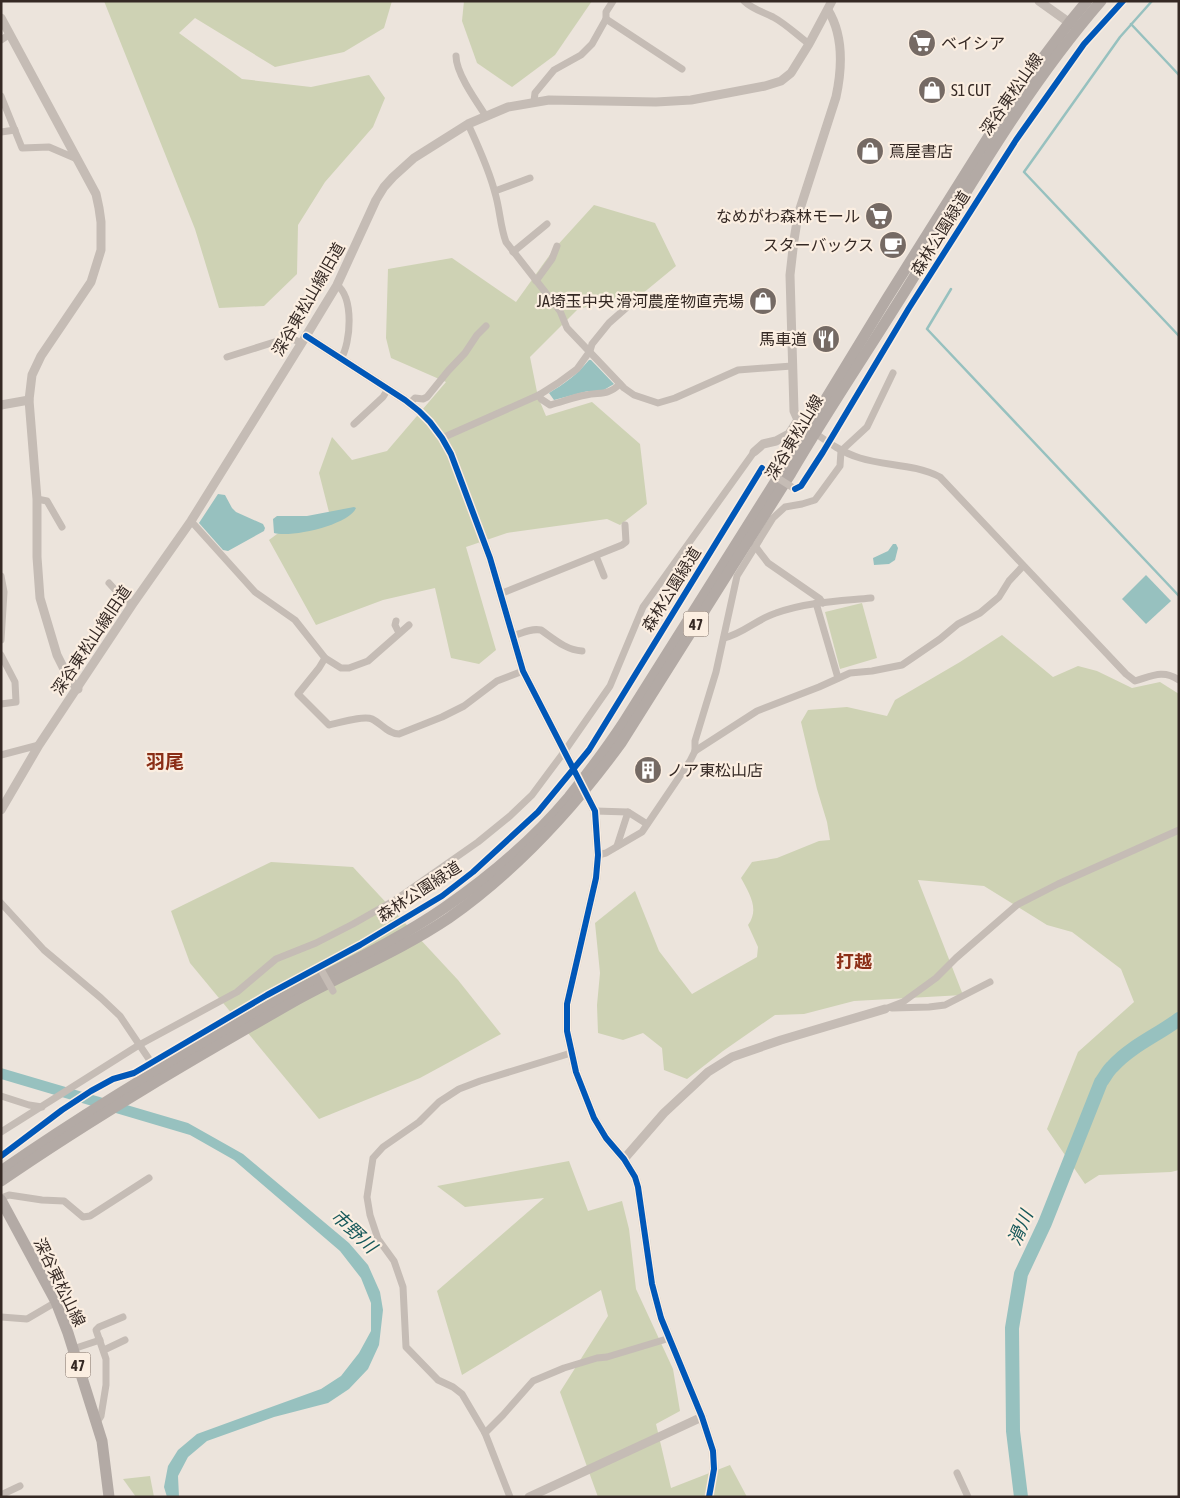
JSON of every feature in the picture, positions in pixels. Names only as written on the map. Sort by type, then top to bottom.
[{"type":"main road","name":"深谷東松山線","points":[[135,1090],[174,1071],[296,1000],[394,951],[448,918],[513,867],[548,832],[582,786],[624,722],[811,430],[886,300],[1001,117],[1073,26],[1087,1]]},
{"type":"main road","name":"深谷東松山線","points":[[1073,26],[1101,1]]},
{"type":"main road","name":"深谷東松山線","points":[[135,1090],[157,1071],[250,1016],[396,937],[443,909],[486,877],[582,786]]},
{"type":"main road","name":"47","points":[[1,1171],[135,1090]]},
{"type":"main road","name":"47","points":[[1,1181],[86,1120]]},
{"type":"main road","name":"深谷東松山線","points":[[1,1199],[56,1302],[97,1422],[102,1441],[109,1497]]},
{"type":"street","points":[[534,101],[535,93],[554,70],[582,55],[592,44],[606,19],[606,12],[613,1]]},
{"type":"street","points":[[744,1],[749,6],[785,25],[809,44]]},
{"type":"street","points":[[1039,1],[1073,26]]},
{"type":"street","points":[[830,6],[839,43],[840,80],[836,98],[798,215],[790,275],[794,411],[798,420],[841,451],[860,458],[928,471],[940,477],[1126,674],[1135,681],[1165,673],[1171,674],[1179,680]]},
{"type":"street","name":"深谷東松山線旧道","points":[[1,810],[39,745],[132,605],[191,521],[337,285],[384,187],[393,177],[414,158],[468,124],[508,107],[534,101],[549,100],[656,102],[691,100],[765,86],[781,81],[791,73],[830,6]]},
{"type":"street","points":[[1,18],[96,194],[101,222],[101,250],[91,282],[41,356],[32,375],[29,400],[37,499],[37,557],[40,598],[57,655],[68,677],[78,689]]},
{"type":"street","points":[[606,19],[682,69]]},
{"type":"street","points":[[1,40],[10,34]]},
{"type":"street","points":[[456,56],[456,63],[460,72],[486,116]]},
{"type":"street","points":[[1,96],[22,148],[49,147],[77,159]]},
{"type":"street","points":[[468,124],[491,178],[500,209],[502,233],[506,242],[559,309],[567,328],[620,384],[634,395],[658,403],[675,398],[738,370],[792,366]]},
{"type":"street","points":[[1,132],[15,130]]},
{"type":"street","points":[[495,191],[530,178]]},
{"type":"street","points":[[513,252],[547,224]]},
{"type":"street","points":[[536,281],[552,259],[557,246]]},
{"type":"street","points":[[337,285],[342,289],[348,304],[350,317],[344,353],[341,358]]},
{"type":"street","points":[[559,309],[566,297]]},
{"type":"street","points":[[442,438],[539,395],[558,383],[577,369],[590,351],[592,344],[609,323],[634,300]]},
{"type":"street","points":[[410,403],[415,398],[423,399],[427,397],[486,326]]},
{"type":"street","points":[[227,356],[284,339],[303,339],[341,358],[410,403],[430,422],[442,438],[450,454],[490,558],[523,671],[596,811],[598,855],[596,878],[566,1004],[567,1032],[576,1072],[594,1118],[606,1138],[624,1159],[635,1177],[652,1284],[661,1318],[702,1417],[713,1452],[714,1469],[709,1497]]},
{"type":"street","points":[[598,855],[606,853],[642,832],[690,761],[695,750],[695,741],[716,672],[737,576],[773,518],[785,507],[814,500],[840,466],[841,451],[867,427],[893,373]]},
{"type":"street","points":[[539,395],[541,399],[550,405],[586,395],[602,394],[620,384]]},
{"type":"street","points":[[354,424],[383,397],[388,389]]},
{"type":"street","points":[[1,405],[29,400]]},
{"type":"street","points":[[1,1132],[139,1045],[237,992],[276,959],[316,943],[395,900],[478,842],[510,816],[532,795],[610,686],[643,607],[754,452],[763,444],[776,441],[789,434],[798,420]]},
{"type":"street","points":[[762,468],[795,489]]},
{"type":"street","points":[[37,499],[47,501],[62,527]]},
{"type":"street","points":[[191,521],[256,592],[295,620],[324,658],[341,668],[354,667],[373,658],[409,626]]},
{"type":"street","points":[[500,594],[622,545],[626,542],[625,525]]},
{"type":"street","points":[[755,546],[768,563],[820,599],[819,603],[838,678]]},
{"type":"street","points":[[596,556],[604,576]]},
{"type":"street","points":[[695,750],[757,711],[819,687],[850,672],[880,670],[902,665],[958,624],[980,613],[999,597],[1009,581],[1023,566]]},
{"type":"street","points":[[1,576],[4,592],[1,640]]},
{"type":"street","points":[[109,583],[132,605]]},
{"type":"street","points":[[724,638],[732,637],[776,612],[798,606],[871,598]]},
{"type":"street","points":[[396,621],[395,625],[399,633]]},
{"type":"street","points":[[513,636],[532,630],[541,630],[574,651],[582,651]]},
{"type":"street","points":[[1,655],[15,682],[16,702],[1,704]]},
{"type":"street","points":[[324,658],[319,668],[298,694],[330,725],[370,718],[393,734],[399,734],[442,717],[464,706],[498,680],[523,671]]},
{"type":"street","points":[[1,755],[39,745]]},
{"type":"street","points":[[596,811],[628,812],[647,824]]},
{"type":"street","points":[[617,846],[628,812]]},
{"type":"street","points":[[624,1159],[664,1113],[708,1072],[732,1057],[903,1002],[936,978],[1017,905],[1067,880],[1179,830]]},
{"type":"street","points":[[1,903],[44,950],[120,1016],[157,1071]]},
{"type":"street","points":[[319,966],[333,991]]},
{"type":"street","points":[[885,1009],[945,1005],[990,982]]},
{"type":"street","points":[[510,1497],[485,1433],[462,1394],[453,1387],[438,1380],[406,1347],[403,1286],[394,1261],[378,1239],[370,1215],[367,1197],[373,1158],[383,1147],[419,1122],[439,1102],[459,1089],[480,1081],[571,1053]]},
{"type":"street","points":[[1,1096],[42,1107]]},
{"type":"street","points":[[1,1199],[9,1195],[64,1201],[87,1217],[149,1178]]},
{"type":"street","points":[[1,1317],[27,1319],[56,1302]]},
{"type":"street","points":[[97,1422],[102,1416],[106,1385],[106,1359],[96,1330],[123,1317]]},
{"type":"street","points":[[485,1433],[533,1381],[564,1368],[670,1338]]},
{"type":"street","points":[[73,1349],[100,1340]]},
{"type":"street","points":[[104,1350],[125,1340]]},
{"type":"street","points":[[529,1497],[541,1494],[702,1417]]},
{"type":"street","points":[[957,1472],[968,1497]]},
{"type":"street","points":[[1,1495],[20,1486]]},
{"type":"green space","points":[[104,1],[392,1],[384,28],[344,52],[275,67],[195,18],[179,33],[242,79],[311,87],[369,75],[385,98],[373,127],[325,182],[298,225],[297,274],[264,306],[219,308],[195,229]]},
{"type":"green space","points":[[464,1],[592,1],[555,55],[512,87],[477,63],[462,21]]},
{"type":"green space","points":[[594,205],[655,223],[676,266],[642,294],[578,309],[530,357],[538,397],[546,416],[592,402],[640,444],[647,504],[620,525],[607,519],[507,533],[466,547],[496,650],[479,664],[451,658],[435,588],[383,600],[316,625],[269,540],[289,525],[331,520],[319,473],[332,437],[352,460],[387,451],[446,382],[391,358],[386,338],[388,269],[452,258],[516,302],[554,249]]},
{"type":"green space","points":[[862,603],[877,658],[840,669],[825,612]]},
{"type":"green space","points":[[1002,635],[1053,677],[1078,666],[1097,671],[1132,688],[1160,682],[1179,694],[1179,1170],[1099,1175],[1085,1184],[1047,1129],[1078,1052],[1134,1002],[1121,969],[1072,932],[1047,925],[984,886],[918,880],[963,995],[854,1001],[804,1014],[775,1015],[687,1079],[664,1070],[662,1048],[643,1033],[623,1040],[598,1033],[597,1005],[600,973],[595,923],[635,891],[659,951],[692,994],[757,957],[758,947],[748,925],[753,913],[752,901],[741,878],[752,862],[777,858],[819,841],[830,840],[801,722],[808,710],[847,707],[887,716],[895,700]]},
{"type":"green space","points":[[271,862],[353,867],[458,980],[501,1034],[420,1078],[319,1119],[190,963],[171,911]]},
{"type":"green space","points":[[569,1161],[588,1211],[622,1201],[629,1229],[636,1289],[673,1369],[680,1411],[656,1424],[671,1488],[730,1465],[747,1497],[598,1497],[560,1392],[608,1316],[601,1290],[462,1375],[437,1291],[544,1198],[465,1207],[437,1186]]},
{"type":"green space","points":[[150,1476],[154,1497],[136,1497],[123,1479]]},
{"type":"water","points":[[589,360],[614,384],[602,391],[588,391],[554,400],[549,393],[570,379]]},
{"type":"water","points":[[218,494],[225,495],[236,512],[263,524],[264,531],[228,551],[223,550],[199,523]]},
{"type":"water","points":[[356,508],[343,520],[319,529],[293,534],[274,533],[273,519],[277,516],[307,516]]},
{"type":"water","points":[[893,544],[896,544],[898,548],[895,560],[889,564],[874,565],[873,558],[888,551]]},
{"type":"water","points":[[1146,575],[1171,601],[1146,624],[1122,599]]},
{"type":"water","points":[[1,1068],[188,1123],[243,1154],[349,1243],[368,1265],[380,1292],[383,1310],[379,1345],[368,1369],[349,1389],[328,1403],[274,1417],[207,1441],[188,1457],[178,1476],[179,1497],[167,1497],[164,1487],[168,1466],[178,1450],[197,1434],[321,1389],[341,1376],[359,1353],[371,1331],[371,1303],[361,1278],[340,1251],[234,1160],[190,1135],[1,1079]]},
{"type":"waterway","points":[[1152,1],[1120,37],[1024,172],[1179,336]]},
{"type":"waterway","points":[[1131,24],[1179,75]]},
{"type":"waterway","points":[[951,289],[927,329],[1179,596]]},
{"type":"waterway","name":"滑川","points":[[1021,1497],[1013,1431],[1012,1328],[1021,1274],[1045,1223],[1101,1082],[1111,1068],[1128,1052],[1179,1019]]},
{"type":"cycle path","name":"森林公園緑道","points":[[795,489],[801,486],[823,452],[909,308],[1016,140],[1084,44],[1123,1]]},
{"type":"cycle path","points":[[306,336],[405,400],[430,422],[442,438],[451,454],[490,558],[523,671],[595,811],[598,855],[596,878],[567,1004],[567,1031],[576,1072],[594,1118],[606,1138],[624,1159],[635,1177],[652,1284],[661,1318],[702,1417],[713,1451],[714,1469],[709,1497]]},
{"type":"cycle path","name":"森林公園緑道","points":[[1,1156],[62,1110],[91,1091],[113,1079],[134,1073],[267,995],[360,945],[442,896],[473,872],[538,812],[589,750],[762,468]]},
{"type":"place","name":"ベイシア","points":[[922,43]]},
{"type":"place","name":"S1 CUT","points":[[932,90]]},
{"type":"place","name":"蔦屋書店","points":[[870,151]]},
{"type":"place","name":"なめがわ森林モール","points":[[879,216]]},
{"type":"place","name":"スターバックス","points":[[893,245]]},
{"type":"place","name":"JA埼玉中央 滑河農産物直売場","points":[[763,301]]},
{"type":"place","name":"馬車道","points":[[826,339]]},
{"type":"place","name":"ノア東松山店","points":[[648,770]]},
{"type":"district","name":"羽尾","points":[[165,761]]},
{"type":"district","name":"打越","points":[[854,961]]},
{"type":"water label","name":"市野川","points":[[354,1231]]}]
